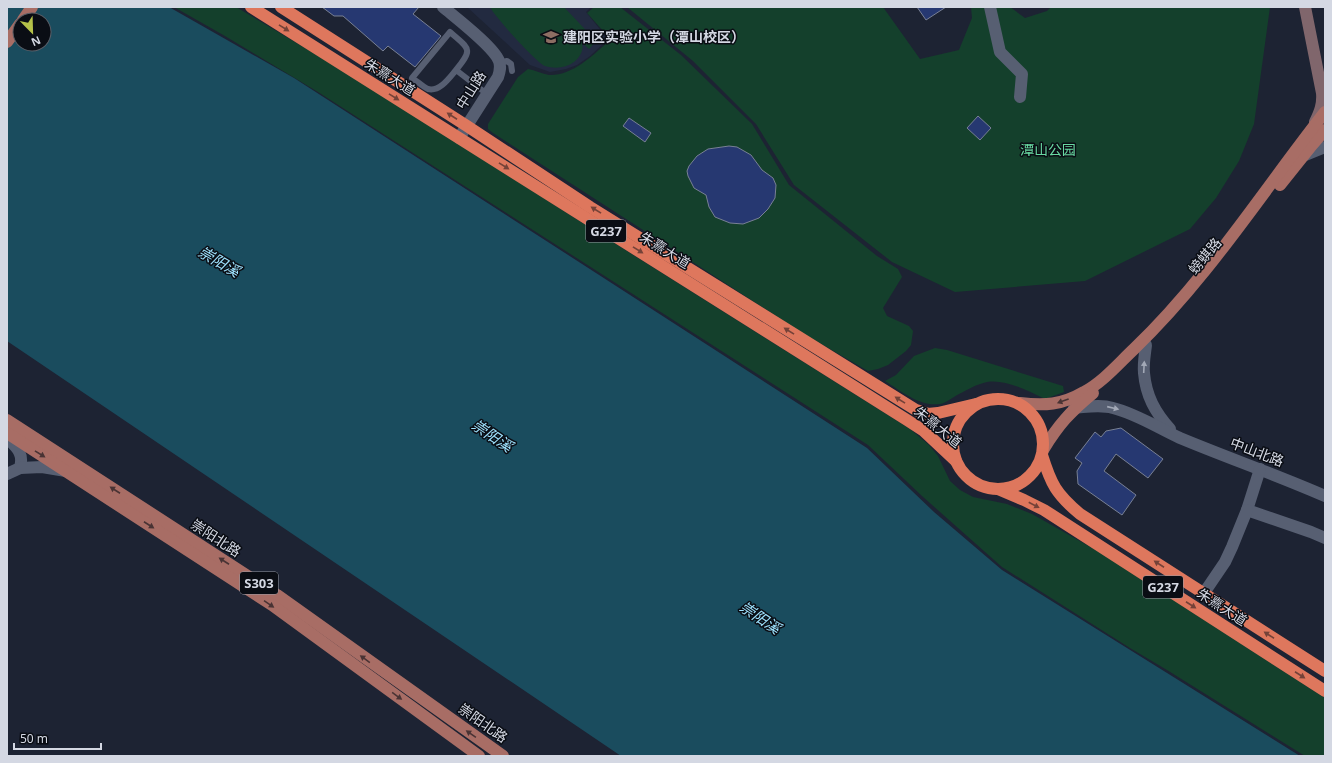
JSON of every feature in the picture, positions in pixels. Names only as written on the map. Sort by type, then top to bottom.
[{"type":"highway","name":"朱熹大道","points":[[251,7],[908,420],[924,431],[956,461]]},
{"type":"highway","name":"朱熹大道","points":[[281,7],[590,207],[916,410],[928,414],[938,414],[976,404]]},
{"type":"highway","name":"G237","points":[[998,398],[1009,399],[1020,403],[1036,418],[1044,439],[1043,452],[1036,468],[1026,480],[1013,487],[998,489],[985,487],[972,482],[962,473],[952,448],[953,435],[957,422],[965,412],[976,404],[986,400],[998,398]]},
{"type":"highway","name":"朱熹大道","points":[[1043,452],[1048,474],[1053,484],[1065,502],[1080,514],[1325,671]]},
{"type":"highway","name":"朱熹大道","points":[[998,489],[1044,510],[1325,691]]},
{"type":"main road","points":[[1305,7],[1323,67]]},
{"type":"main road","points":[[1311,7],[1323,67],[1323,101],[1321,111],[1312,129]]},
{"type":"main road","points":[[1043,452],[1063,420],[1074,408],[1110,376],[1204,273],[1325,112]]},
{"type":"main road","points":[[1312,145],[1325,121]]},
{"type":"main road","name":"螃蜞路","points":[[1110,376],[1146,345],[1178,312],[1242,236],[1303,156],[1325,130]]},
{"type":"main road","points":[[1020,403],[1039,406],[1060,403],[1084,392],[1110,376]]},
{"type":"main road","name":"崇阳北路","points":[[7,420],[277,595],[503,756]]},
{"type":"main road","name":"崇阳北路","points":[[7,433],[272,605],[480,756]]},
{"type":"street","name":"中山路","points":[[443,7],[492,50],[506,70],[498,77],[459,138]]},
{"type":"street","points":[[990,7],[1000,52],[1022,74],[1020,97]]},
{"type":"street","points":[[1303,156],[1325,147]]},
{"type":"street","points":[[1146,345],[1143,372],[1150,400],[1160,418],[1178,437]]},
{"type":"street","name":"中山北路","points":[[1074,408],[1098,406],[1112,407],[1130,413],[1178,437],[1325,496]]},
{"type":"street","points":[[7,438],[17,448],[21,455],[22,461],[20,468]]},
{"type":"street","points":[[7,474],[20,468],[42,467],[67,471]]},
{"type":"street","points":[[1204,593],[1225,562],[1247,510],[1260,469]]},
{"type":"street","points":[[1247,510],[1325,538]]},
{"type":"lane","points":[[450,32],[466,46],[468,52],[456,70],[444,84],[433,89],[428,88],[412,78],[450,32]]},
{"type":"lane","points":[[456,70],[487,94]]},
{"type":"shaded area","name":"建阳区实验小学（潭山校区）","points":[[467,7],[591,7],[586,12],[602,32],[606,41],[590,56],[577,65],[550,72],[530,65]]},
{"type":"green space","points":[[174,7],[236,7],[354,77],[910,429],[929,445],[938,456],[950,481],[960,490],[973,497],[1007,504],[1032,514],[1101,553],[1325,698],[1325,756],[1305,756],[1002,567],[922,496],[868,445],[318,92]]},
{"type":"green space","name":"建阳区实验小学（潭山校区）","points":[[490,7],[564,7],[596,41],[589,49],[582,43],[580,56],[568,66],[545,66],[540,63],[516,39],[499,20]]},
{"type":"green space","points":[[594,7],[620,7],[681,55],[752,124],[789,185],[877,256],[898,269],[902,277],[883,308],[887,316],[909,326],[913,331],[911,345],[906,351],[888,365],[868,371],[804,334],[488,129],[488,124],[518,77],[528,69],[549,75],[566,72],[581,64],[608,42],[605,33],[587,13]]},
{"type":"green space","name":"潭山公园","points":[[627,7],[883,7],[920,59],[959,50],[972,18],[971,7],[1010,7],[1025,18],[1047,11],[1051,7],[1270,7],[1254,124],[1239,161],[1216,198],[1190,229],[1085,281],[955,292],[892,262],[794,185],[756,124],[693,61]]},
{"type":"green space","points":[[935,348],[947,350],[1063,386],[1064,392],[1045,399],[1009,384],[1002,382],[987,382],[972,387],[940,404],[933,404],[918,401],[885,381],[896,375],[914,356]]},
{"type":"water","name":"崇阳溪","points":[[7,7],[169,7],[294,78],[867,448],[934,512],[1002,570],[1300,756],[621,756],[7,341]]},
{"type":"building","points":[[322,7],[419,7],[413,14],[441,36],[415,67],[388,46],[383,51],[343,16],[334,16]]},
{"type":"building","points":[[917,7],[946,7],[926,20]]},
{"type":"building","points":[[978,116],[991,128],[980,140],[967,128]]},
{"type":"building","points":[[629,118],[651,133],[645,142],[623,126]]},
{"type":"building","points":[[729,146],[737,147],[751,155],[762,170],[773,178],[776,185],[775,198],[768,209],[759,218],[743,224],[730,223],[715,217],[709,207],[706,195],[694,188],[687,171],[697,156],[708,149]]},
{"type":"building","points":[[1121,428],[1163,459],[1148,478],[1116,454],[1104,471],[1136,495],[1122,515],[1078,484],[1077,471],[1082,463],[1075,458],[1095,432],[1101,437],[1106,431]]},
{"type":"place","name":"建阳区实验小学（潭山校区）","points":[[551,37]]}]
